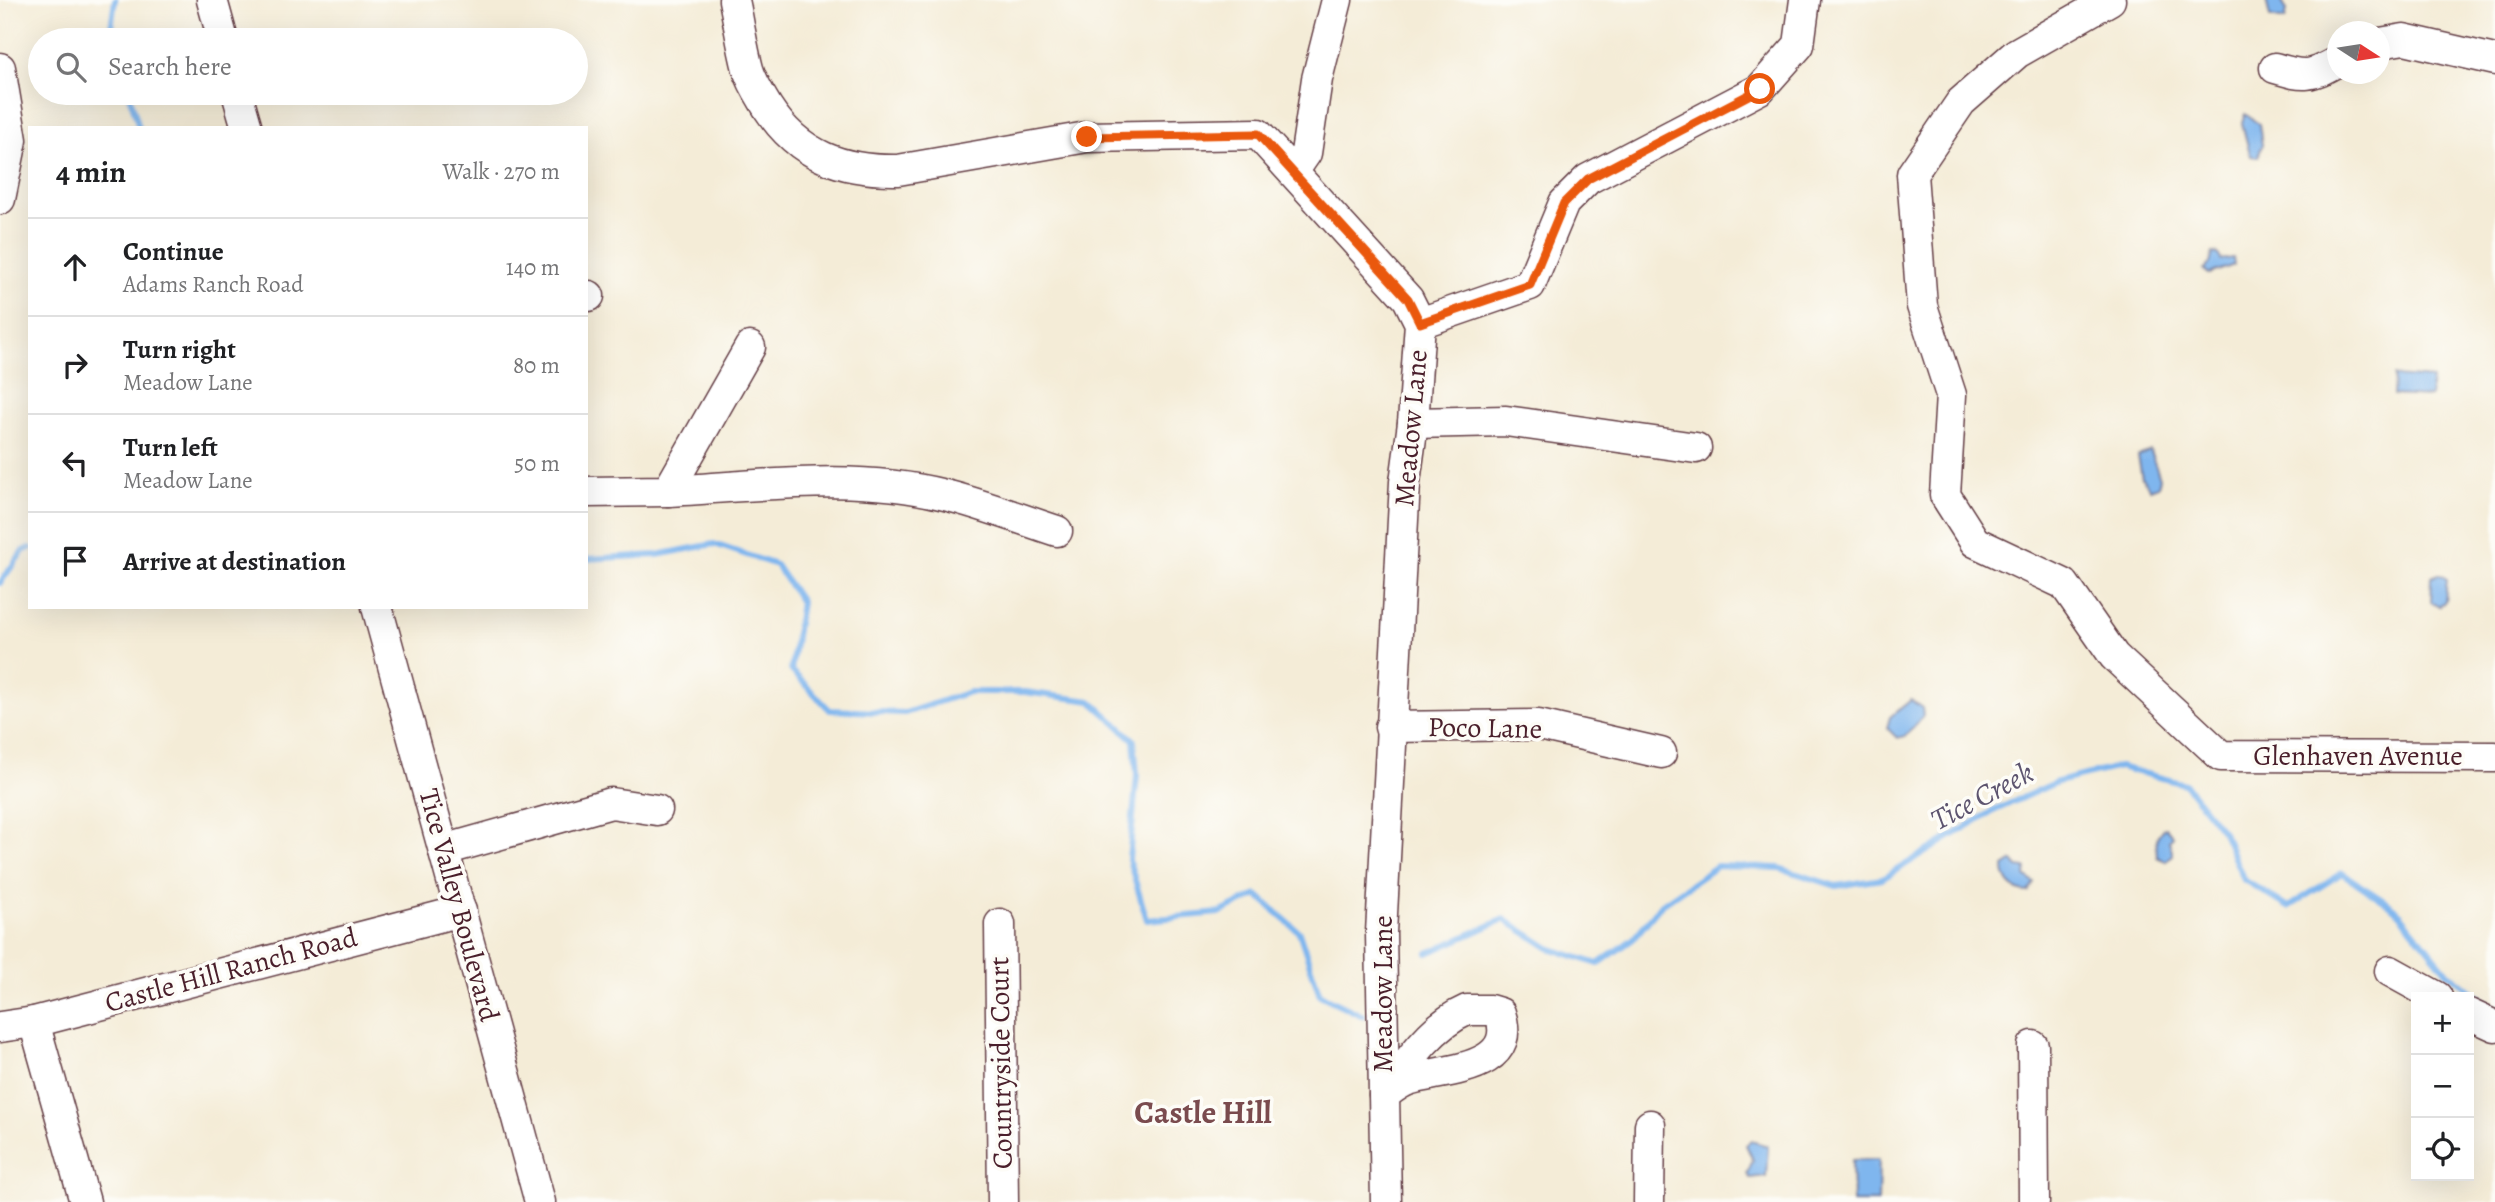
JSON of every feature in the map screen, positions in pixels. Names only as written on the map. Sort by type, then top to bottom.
[{"type":"street","points":[[212,0],[220,28]]},
{"type":"street","name":"Meadow Lane","points":[[734,0],[749,72],[780,127],[807,151],[841,165],[898,170],[1087,137],[1258,134],[1408,299],[1420,323],[1413,423],[1405,482],[1381,933],[1386,1202]]},
{"type":"street","points":[[1293,172],[1306,153],[1317,79],[1337,0]]},
{"type":"street","points":[[1420,323],[1530,285],[1564,203],[1588,179],[1760,89],[1799,44],[1805,0]]},
{"type":"street","name":"Glenhaven Avenue","points":[[2110,0],[2017,53],[1961,102],[1912,174],[1922,306],[1951,395],[1945,495],[1975,542],[2064,584],[2113,656],[2221,756],[2495,757]]},
{"type":"street","points":[[2390,41],[2404,39],[2495,60]]},
{"type":"street","points":[[2275,68],[2301,76],[2315,74],[2327,67]]},
{"type":"street","points":[[0,68],[12,140],[0,198]]},
{"type":"street","points":[[240,105],[246,126]]},
{"type":"street","points":[[667,491],[750,347]]},
{"type":"street","points":[[1413,423],[1506,421],[1696,448]]},
{"type":"street","points":[[588,492],[667,491],[816,482],[864,484],[944,495],[1057,531]]},
{"type":"street","name":"Tice Valley Boulevard","points":[[378,609],[540,1202]]},
{"type":"street","name":"Poco Lane","points":[[1390,727],[1539,725],[1661,753]]},
{"type":"street","points":[[444,850],[611,803],[657,810]]},
{"type":"street","name":"Castle Hill Ranch Road","points":[[0,1027],[34,1022],[461,911]]},
{"type":"street","name":"Countryside Court","points":[[1000,924],[1003,1202]]},
{"type":"street","points":[[2390,971],[2428,992]]},
{"type":"street","points":[[2474,1016],[2495,1026]]},
{"type":"street","points":[[34,1022],[85,1202]]},
{"type":"street","points":[[2034,1046],[2034,1202]]},
{"type":"street","points":[[1649,1202],[1650,1125]]},
{"type":"water","points":[[2266,0],[2281,0],[2287,11],[2285,20],[2270,17]]},
{"type":"water","points":[[2245,114],[2259,124],[2262,145],[2258,157],[2250,154],[2242,123]]},
{"type":"water","points":[[2213,253],[2218,254],[2221,260],[2233,258],[2234,265],[2209,274],[2204,270]]},
{"type":"water","points":[[2394,376],[2432,379],[2430,397],[2393,395]]},
{"type":"water","points":[[2150,451],[2160,478],[2158,486],[2150,489],[2142,478],[2138,456]]},
{"type":"water","points":[[2438,574],[2447,579],[2445,602],[2439,607],[2431,602],[2432,577]]},
{"type":"water","points":[[1911,700],[1922,708],[1923,716],[1905,736],[1897,738],[1887,728],[1890,717]]},
{"type":"water","points":[[2165,827],[2173,836],[2169,841],[2173,855],[2166,861],[2157,857],[2156,848],[2158,837]]},
{"type":"water","points":[[2013,861],[2018,867],[2026,868],[2025,876],[2034,883],[2028,892],[2014,888],[2008,881],[2004,867]]},
{"type":"water","points":[[1751,1141],[1768,1146],[1766,1176],[1750,1178],[1747,1174],[1753,1160],[1746,1145]]},
{"type":"water","points":[[1879,1159],[1878,1202],[1853,1202],[1852,1160]]},
{"type":"waterway","name":"Tice Creek","points":[[111,28],[115,0]]},
{"type":"waterway","name":"Tice Creek","points":[[132,105],[138,126]]},
{"type":"waterway","name":"Tice Creek","points":[[588,559],[657,555],[714,544],[776,565],[801,602],[791,670],[830,710],[905,713],[969,692],[1025,692],[1091,701],[1134,740],[1137,775],[1129,860],[1147,920],[1219,913],[1257,895],[1299,932],[1320,995],[1363,1016]]},
{"type":"waterway","points":[[0,583],[23,551],[28,549]]},
{"type":"waterway","name":"Tice Creek","points":[[1428,953],[1504,919],[1549,948],[1598,964],[1633,939],[1662,904],[1717,866],[1779,868],[1836,886],[1882,879],[1989,813],[2057,782],[2119,767],[2185,784],[2223,832],[2244,880],[2288,907],[2342,873],[2396,909],[2447,972],[2495,1010]]},
{"type":"district","name":"Castle Hill","points":[[1203,1112]]},
{"type":"route","points":[[1087,137],[1258,134],[1408,299],[1420,323],[1530,285],[1540,268],[1564,203],[1588,179],[1760,89]]}]
